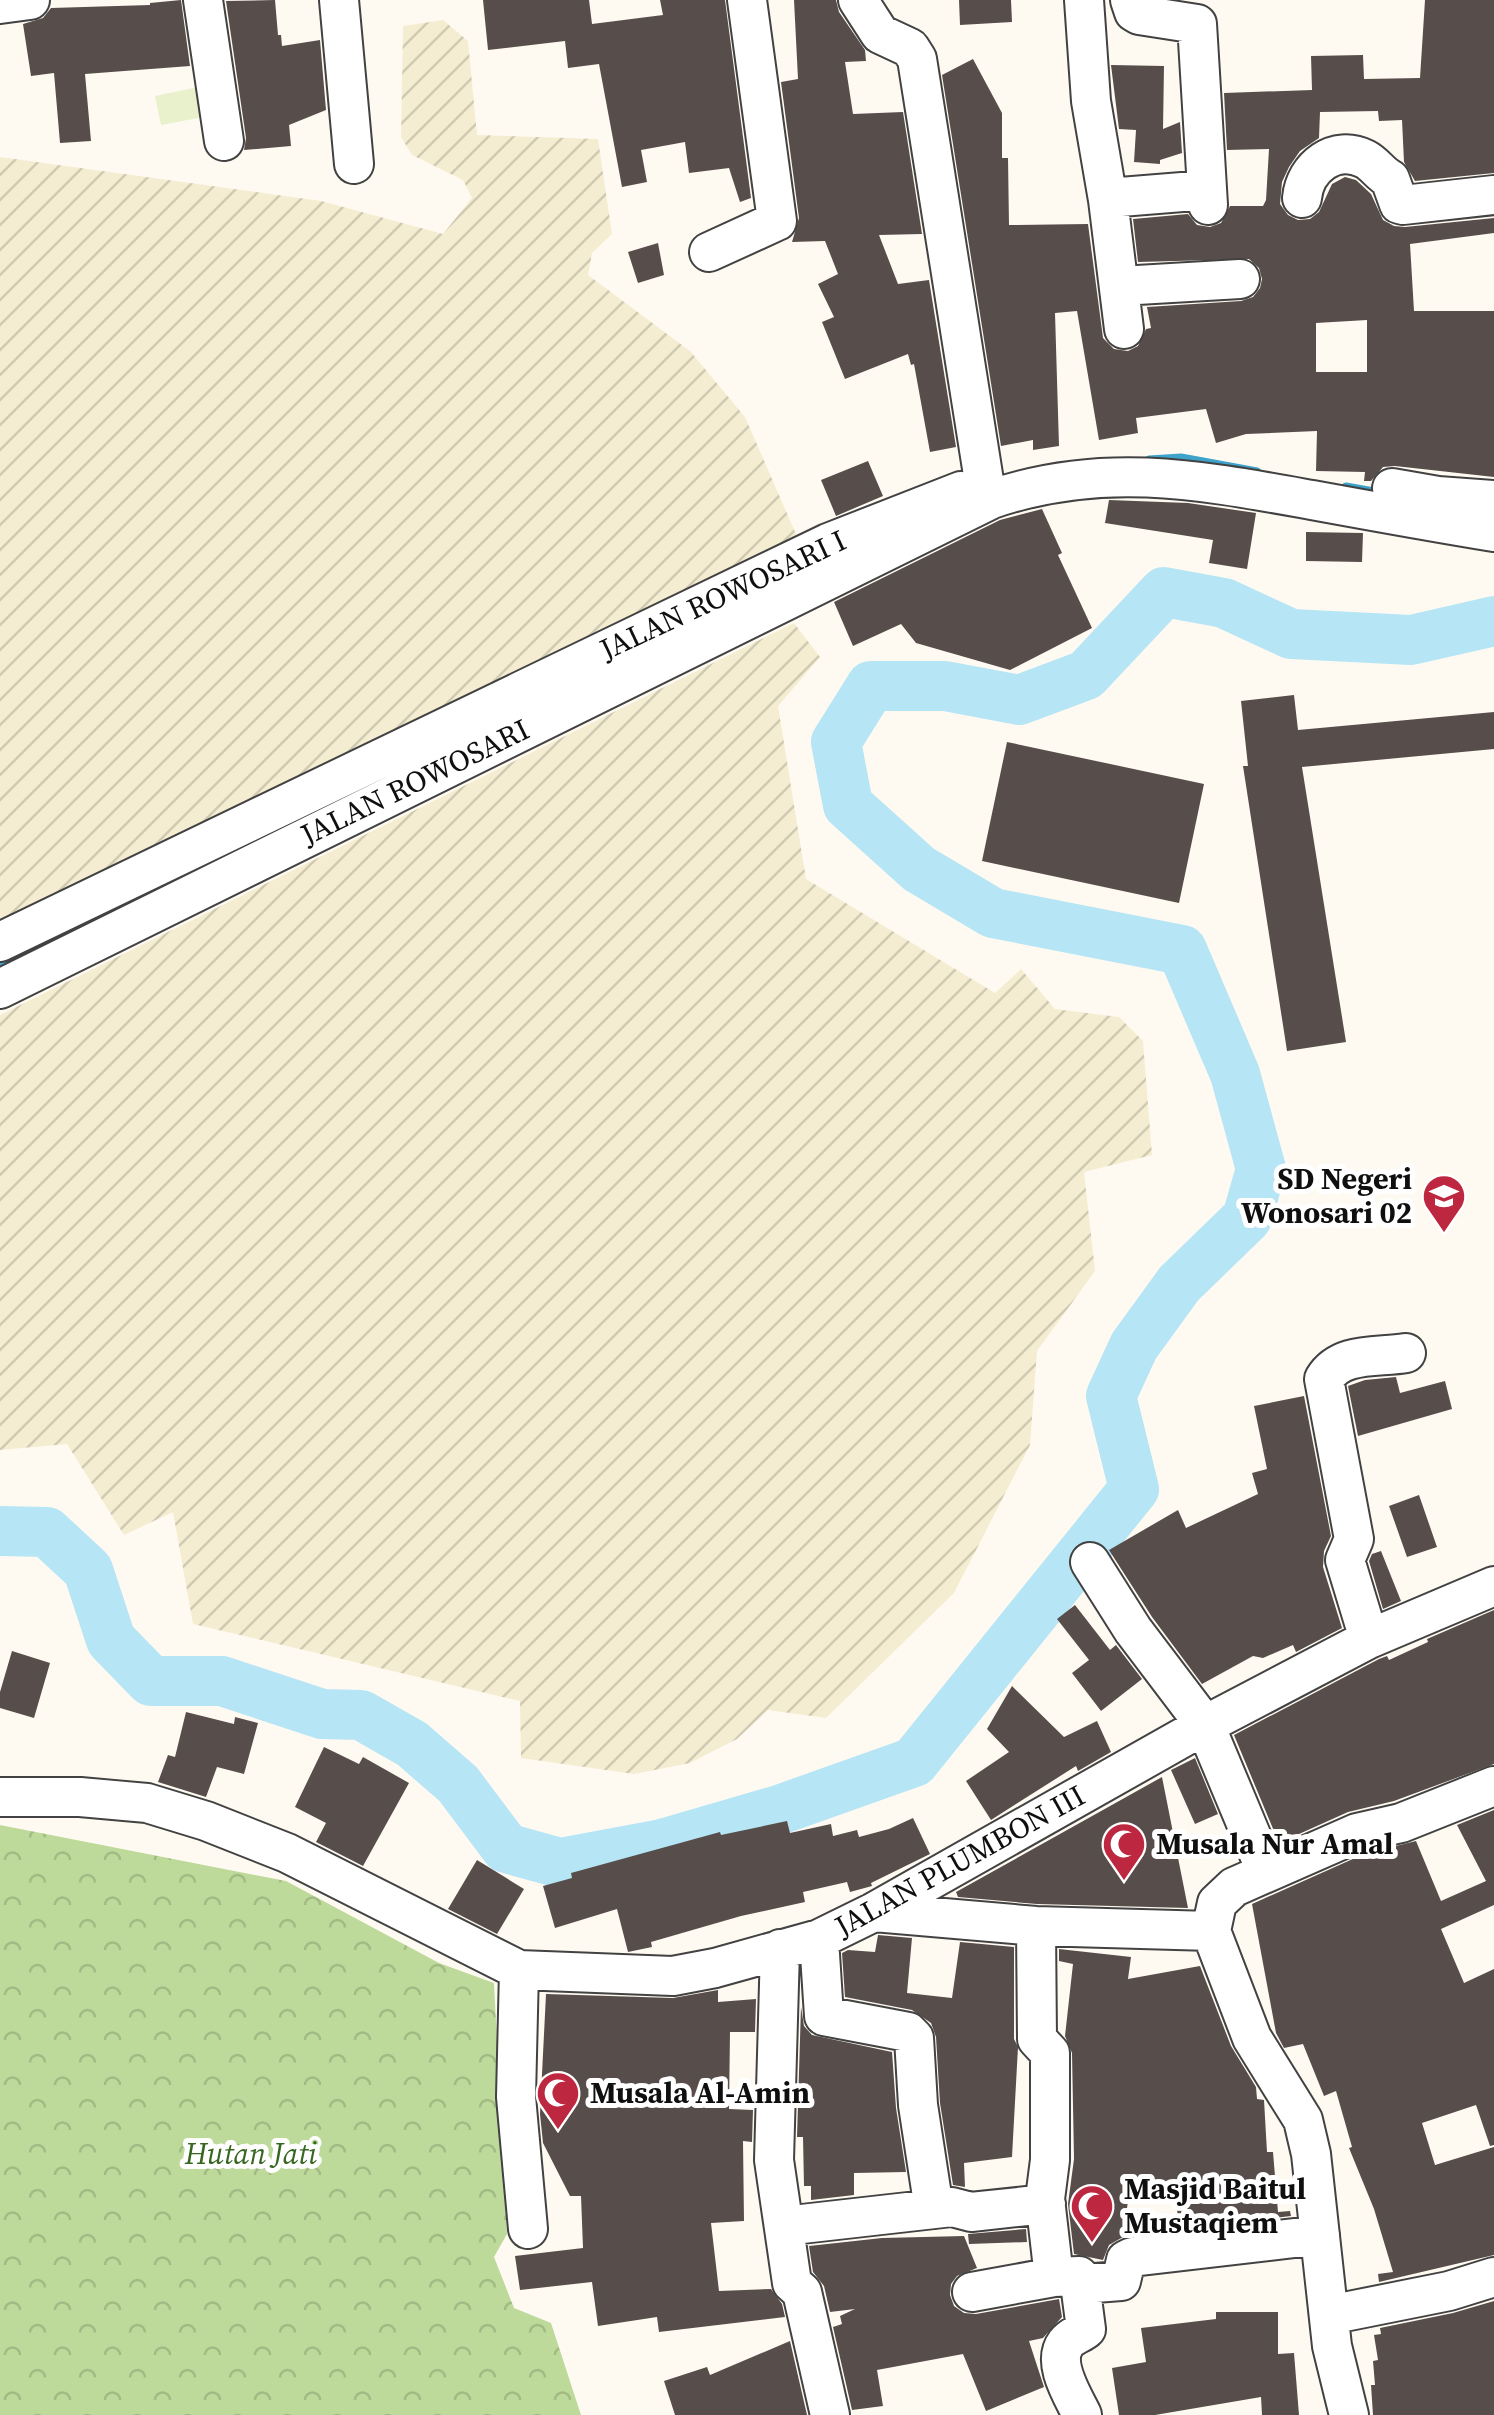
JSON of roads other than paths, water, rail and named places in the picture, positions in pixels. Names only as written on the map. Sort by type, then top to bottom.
[{"type":"street","points":[[0,4],[30,0]]},
{"type":"street","points":[[204,0],[224,140]]},
{"type":"street","points":[[339,0],[354,164]]},
{"type":"street","points":[[708,252],[778,221],[747,0]]},
{"type":"street","points":[[858,0],[880,34],[910,48],[917,58],[984,481]]},
{"type":"street","points":[[1084,0],[1091,101],[1124,329]]},
{"type":"street","points":[[1108,198],[1208,198],[1197,24],[1139,15],[1130,0]]},
{"type":"street","points":[[1302,198],[1313,167],[1339,155],[1368,160],[1390,179],[1399,204],[1494,195]]},
{"type":"street","points":[[1120,286],[1240,279]]},
{"type":"street","name":"JALAN ROWOSARI I","points":[[0,942],[828,543],[984,481],[1054,462],[1147,454],[1187,455],[1438,496],[1494,500]]},
{"type":"street","name":"JALAN ROWOSARI I","points":[[832,578],[992,500],[1040,484],[1086,477],[1158,476],[1494,532]]},
{"type":"street","name":"JALAN ROWOSARI","points":[[0,989],[832,578]]},
{"type":"street","points":[[1369,1638],[1346,1560],[1354,1539],[1324,1379],[1330,1368],[1342,1363],[1406,1353]]},
{"type":"street","points":[[1090,1562],[1133,1630],[1204,1726],[1266,1871]]},
{"type":"street","name":"JALAN PLUMBON III","points":[[0,1797],[80,1797],[147,1803],[206,1822],[287,1853],[519,1970],[673,1976],[819,1939],[1369,1638],[1494,1586]]},
{"type":"street","points":[[1349,2415],[1335,2361],[1311,2154],[1303,2120],[1252,2038],[1211,1931],[1217,1903],[1226,1892],[1266,1871],[1357,1833],[1401,1824],[1494,1786]]},
{"type":"street","points":[[874,1912],[1036,1926],[1211,1931]]},
{"type":"street","points":[[1036,1926],[1037,2039],[1050,2053],[1046,2204],[1086,2329],[1063,2346],[1060,2356],[1082,2415]]},
{"type":"street","points":[[819,1939],[824,2016],[908,2032],[914,2038],[918,2105],[934,2209]]},
{"type":"street","points":[[780,1950],[774,2160],[792,2283],[802,2292],[830,2415]]},
{"type":"street","points":[[519,1970],[516,2097],[528,2228]]},
{"type":"street","points":[[784,2226],[952,2207],[970,2212],[1046,2204]]},
{"type":"street","points":[[972,2292],[1068,2281],[1121,2280],[1126,2260],[1132,2256],[1320,2236]]},
{"type":"street","points":[[1329,2316],[1449,2291],[1494,2277]]},
{"type":"waterway","points":[[1149,460],[1181,458],[1257,472]]},
{"type":"waterway","points":[[1346,487],[1385,494]]},
{"type":"waterway","points":[[0,1531],[47,1532],[88,1570],[111,1640],[151,1681],[222,1681],[322,1714],[361,1715],[412,1744],[458,1784],[506,1848],[560,1863],[662,1844],[779,1810],[914,1762],[1134,1489],[1111,1396],[1134,1346],[1179,1284],[1247,1218],[1261,1169],[1235,1074],[1182,950],[993,913],[919,869],[848,805],[836,742],[871,686],[945,686],[1019,700],[1086,675],[1164,592],[1224,603],[1291,634],[1411,640],[1494,621]]},
{"type":"waterway","points":[[0,965],[384,778]]},
{"type":"place","name":"SD Negeri Wonosari 02","points":[[1444,1234]]},
{"type":"place","name":"Musala Nur Amal","points":[[1124,1882]]},
{"type":"place","name":"Musala Al-Amin","points":[[558,2131]]},
{"type":"place","name":"Masjid Baitul Mustaqiem","points":[[1092,2244]]},
{"type":"park label","name":"Hutan Jati","points":[[251,2154]]}]
